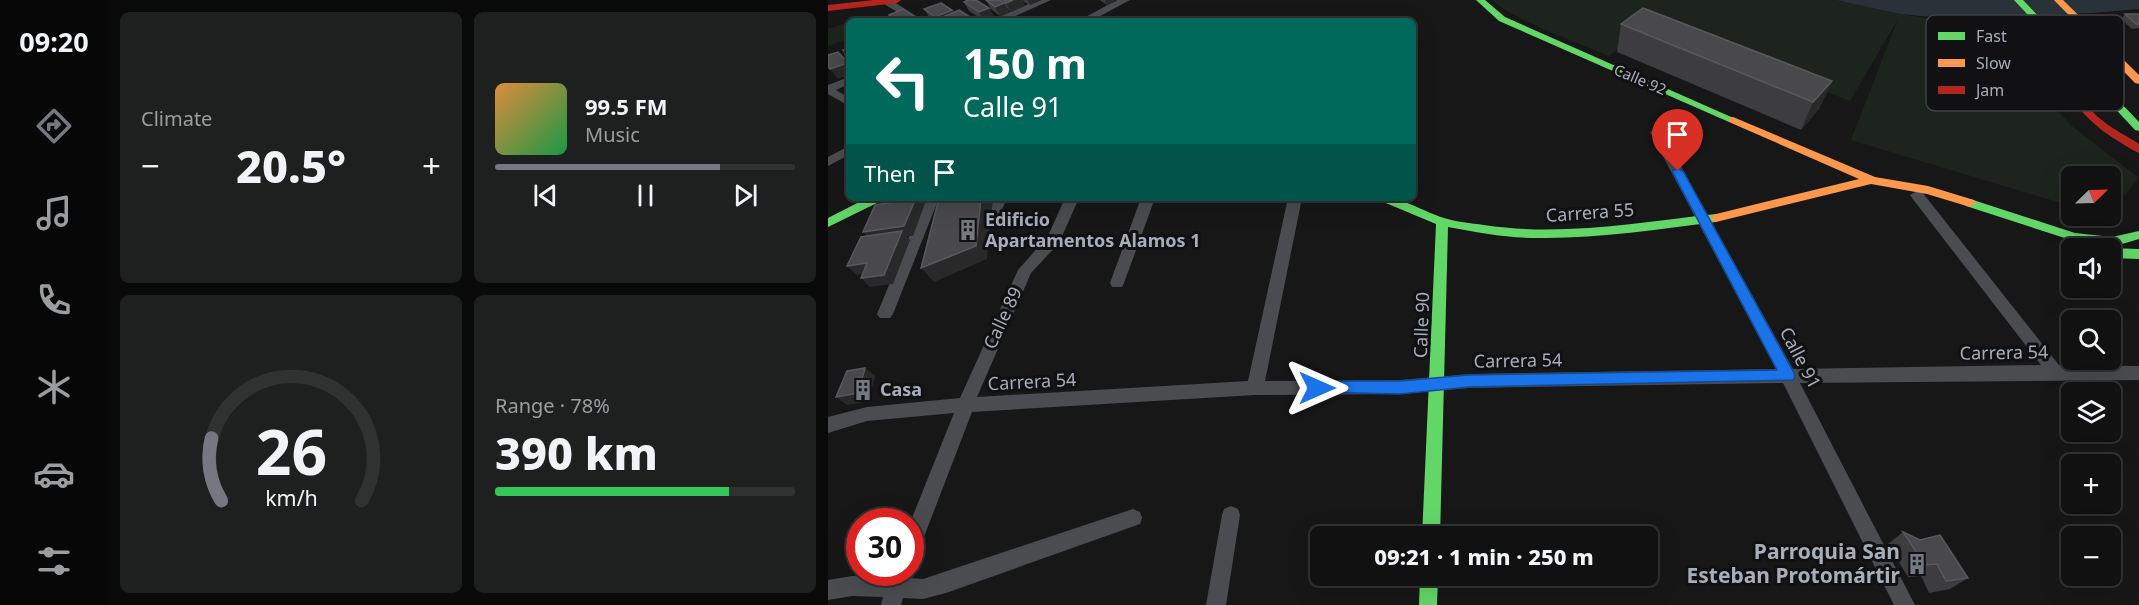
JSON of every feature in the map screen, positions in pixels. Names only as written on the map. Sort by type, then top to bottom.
[{"type":"main road","name":"Calle 92","points":[[1480,0],[1502,19],[1871,180],[2061,242]]},
{"type":"main road","points":[[2018,0],[2033,15]]},
{"type":"main road","points":[[2058,0],[2073,15]]},
{"type":"main road","points":[[828,8],[894,1]]},
{"type":"main road","points":[[2124,54],[2139,62]]},
{"type":"main road","points":[[2124,66],[2139,81]]},
{"type":"main road","points":[[2088,111],[2096,121],[2139,150]]},
{"type":"main road","points":[[2123,111],[2139,128]]},
{"type":"main road","name":"Calle 92","points":[[1871,180],[1929,190],[2074,237],[2112,242],[2139,236]]},
{"type":"main road","name":"Carrera 55","points":[[1392,201],[1442,222],[1486,230],[1543,234],[1592,232],[1705,221],[1871,180]]},
{"type":"main road","points":[[828,223],[871,201]]},
{"type":"main road","name":"Calle 90","points":[[1432,526],[1442,222]]},
{"type":"main road","points":[[2121,253],[2139,254]]},
{"type":"main road","points":[[1428,605],[1429,586]]},
{"type":"street","points":[[1002,18],[1046,0]]},
{"type":"street","points":[[1093,0],[1107,8]]},
{"type":"street","points":[[1089,18],[1125,0]]},
{"type":"street","points":[[894,1],[915,18]]},
{"type":"street","points":[[828,89],[846,81]]},
{"type":"street","points":[[828,89],[846,101]]},
{"type":"street","name":"Calle 91","points":[[1656,132],[1788,376],[1905,605]]},
{"type":"street","points":[[828,162],[846,152]]},
{"type":"street","points":[[1917,195],[2055,372]]},
{"type":"street","points":[[885,314],[931,201]]},
{"type":"street","name":"Calle 89","points":[[924,513],[978,374],[1025,270],[1045,251],[1071,201]]},
{"type":"street","points":[[1117,283],[1147,201]]},
{"type":"street","points":[[1255,388],[1294,201]]},
{"type":"street","name":"Carrera 54","points":[[828,425],[867,414],[967,405],[1255,388],[1400,387],[1438,383],[1788,376],[2139,373]]},
{"type":"street","points":[[1216,605],[1231,514]]},
{"type":"street","points":[[828,590],[852,586],[923,589],[946,584],[1133,518]]},
{"type":"shaded area","points":[[1492,0],[1836,0],[1926,18],[1926,111],[2057,111],[2073,127],[2139,178],[2121,199],[2121,166],[2061,166],[2061,203],[1851,140],[1898,19],[1850,101],[1652,23],[1609,56],[1517,16]]},
{"type":"shaded area","points":[[1836,0],[2139,0],[2139,9],[2092,13],[1926,16],[1900,14]]},
{"type":"shaded area","points":[[846,23],[846,39],[828,46],[828,29]]},
{"type":"building","points":[[976,0],[989,8],[979,12],[964,2]]},
{"type":"building","points":[[986,0],[1000,0],[1004,3],[995,7]]},
{"type":"building","points":[[941,3],[952,10],[935,17],[924,9]]},
{"type":"building","points":[[1643,8],[1832,81],[1813,102],[1621,24]]},
{"type":"building","points":[[903,9],[916,18],[892,18],[889,15]]},
{"type":"building","points":[[959,10],[970,17],[968,18],[940,18]]},
{"type":"building","points":[[2125,14],[2139,14],[2139,24],[2136,24]]},
{"type":"building","points":[[838,52],[846,64],[830,69],[828,55]]},
{"type":"building","points":[[915,201],[904,226],[863,232],[875,205]]},
{"type":"building","points":[[938,201],[981,201],[976,246],[921,268]]},
{"type":"building","points":[[902,231],[884,275],[861,278],[867,263],[847,266],[861,237]]},
{"type":"building","points":[[865,368],[858,393],[836,397],[847,371]]},
{"type":"building","points":[[1903,532],[1920,540],[1940,535],[1968,578],[1946,581],[1937,564],[1925,565]]},
{"type":"traffic: fast","points":[[1480,0],[1502,19],[1733,120]]},
{"type":"traffic: fast","points":[[2018,0],[2032,15]]},
{"type":"traffic: fast","points":[[2123,111],[2139,128]]},
{"type":"traffic: fast","points":[[828,223],[871,201]]},
{"type":"traffic: fast","points":[[1392,201],[1442,222],[1486,230],[1543,234],[1592,232],[1716,218]]},
{"type":"traffic: fast","points":[[1970,203],[2074,237],[2112,242],[2139,235]]},
{"type":"traffic: fast","points":[[1431,526],[1442,222]]},
{"type":"traffic: fast","points":[[2121,253],[2139,254]]},
{"type":"traffic: fast","points":[[1428,605],[1429,586]]},
{"type":"traffic: slow","points":[[2058,0],[2073,15]]},
{"type":"traffic: slow","points":[[2124,66],[2139,81]]},
{"type":"traffic: slow","points":[[1733,120],[1874,181]]},
{"type":"traffic: slow","points":[[1716,218],[1871,180],[1928,190],[1970,203]]},
{"type":"traffic: jam","points":[[828,8],[897,0]]},
{"type":"traffic: jam","points":[[2086,111],[2101,125],[2139,149]]},
{"type":"place","name":"Edificio Apartamentos Alamos 1","points":[[968,230]]},
{"type":"place","name":"Casa","points":[[863,390]]},
{"type":"place","name":"Parroquia San Esteban Protomártir","points":[[1917,564]]},
{"type":"route","points":[[1317,388],[1400,387],[1469,381],[1788,376],[1678,171]]}]
